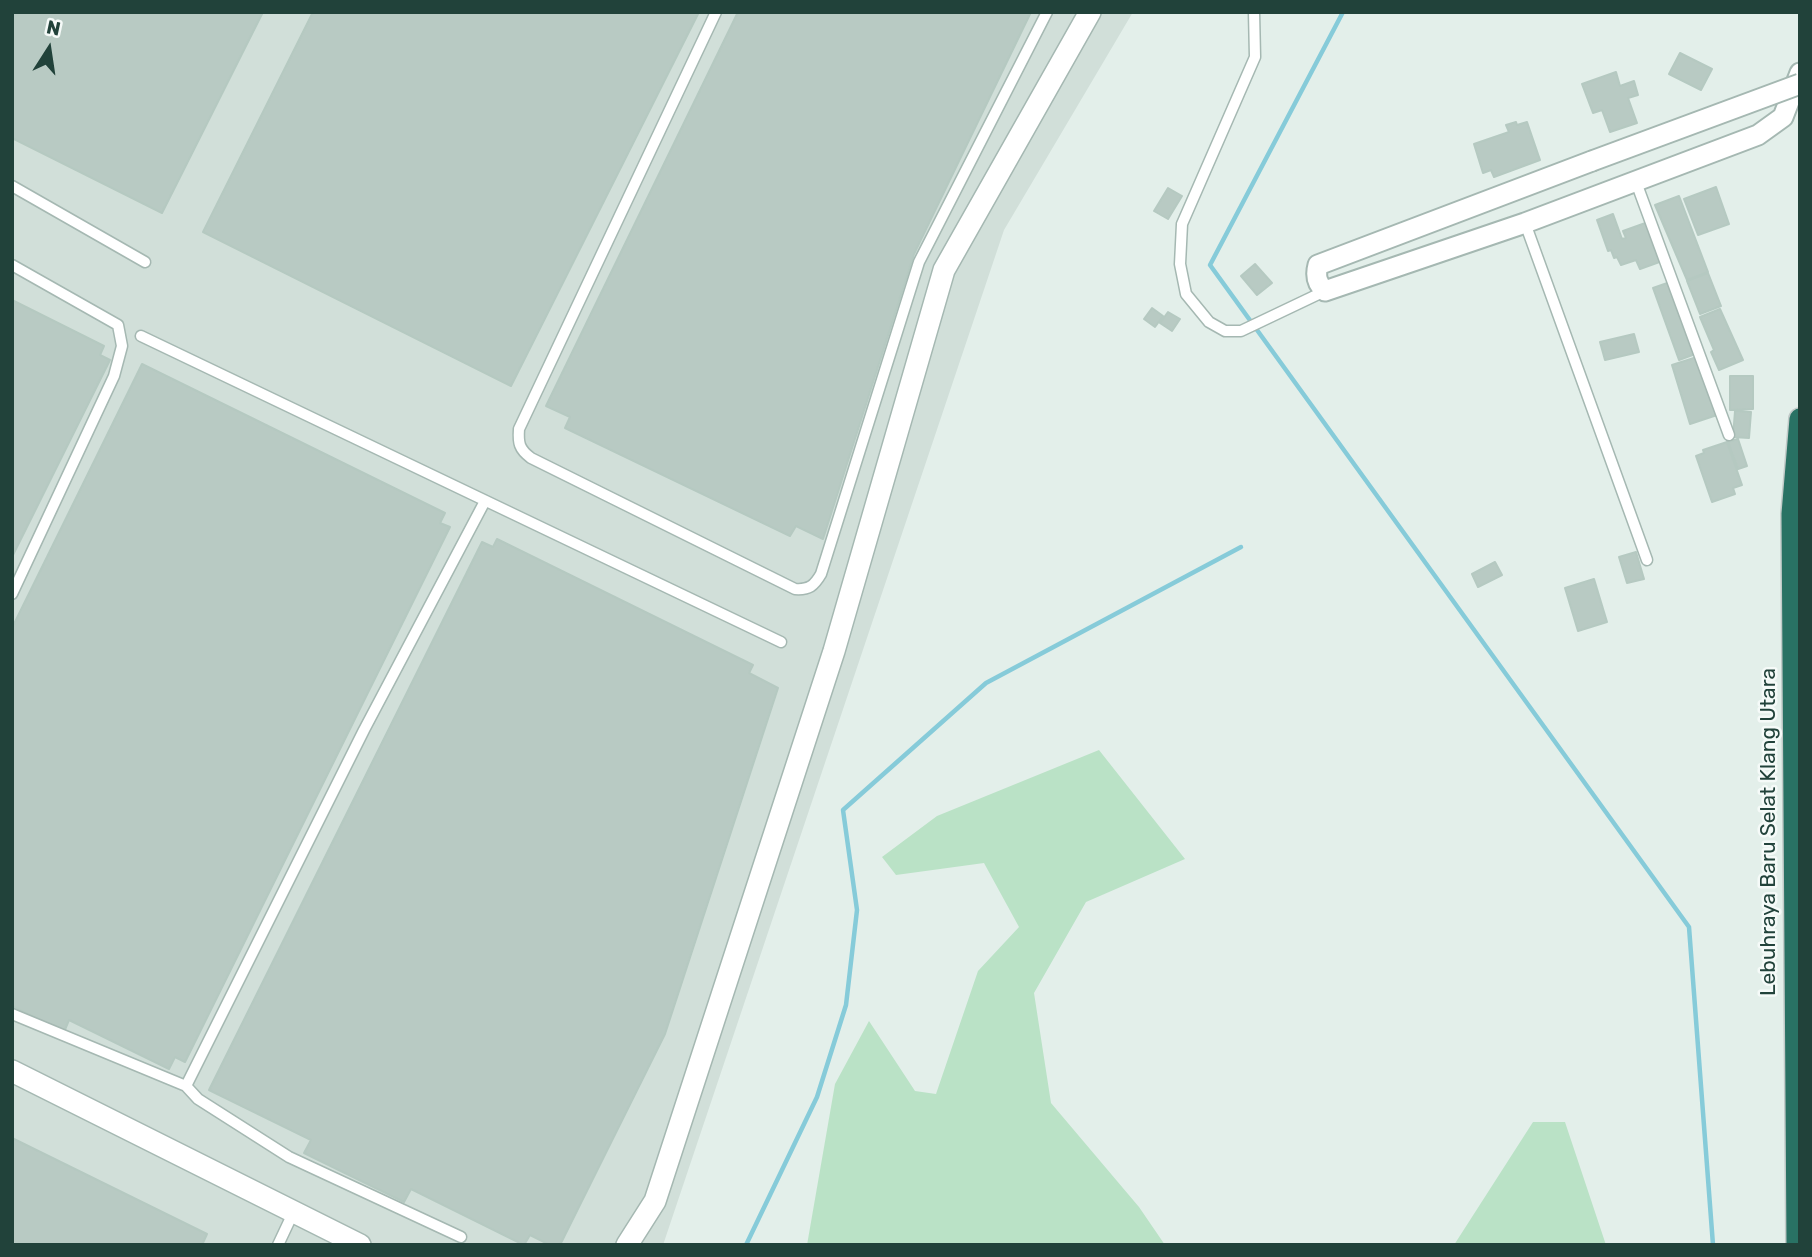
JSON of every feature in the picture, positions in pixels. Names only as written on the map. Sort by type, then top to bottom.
[{"type":"highway","name":"Lebuhraya Baru Selat Klang Utara","points":[[1797,1245],[1792,514],[1800,419]]},
{"type":"street","points":[[627,1245],[655,1200],[826,677],[944,270],[1090,12]]},
{"type":"street","points":[[1800,73],[1783,117],[1758,135],[1525,223],[1325,291],[1321,288],[1316,274],[1318,265],[1591,161],[1800,84]]},
{"type":"street","points":[[12,1071],[360,1245]]},
{"type":"lane","points":[[716,12],[519,429],[518,440],[520,450],[531,458],[795,589],[806,590],[821,574],[919,262],[1047,12]]},
{"type":"lane","points":[[1254,12],[1255,57],[1182,224],[1180,264],[1186,294],[1209,322],[1225,331],[1241,331],[1325,291]]},
{"type":"lane","points":[[1636,182],[1729,435]]},
{"type":"lane","points":[[12,186],[145,261]]},
{"type":"lane","points":[[1525,223],[1647,561]]},
{"type":"lane","points":[[12,265],[118,326],[122,346],[114,376],[12,594]]},
{"type":"lane","points":[[141,336],[781,642]]},
{"type":"lane","points":[[186,1086],[364,730],[485,501]]},
{"type":"lane","points":[[12,1014],[186,1086],[198,1099],[289,1157],[461,1237]]},
{"type":"lane","points":[[278,1245],[295,1211]]},
{"type":"shaded area","points":[[12,12],[1133,12],[1004,230],[663,1245],[12,1245]]},
{"type":"green space","points":[[1099,750],[1185,859],[1086,902],[1034,993],[1051,1103],[1139,1207],[1165,1245],[807,1245],[835,1084],[869,1021],[915,1091],[936,1094],[978,971],[1019,927],[984,863],[896,875],[882,857],[937,816]]},
{"type":"green space","points":[[1533,1122],[1565,1122],[1606,1245],[1454,1245]]},
{"type":"building","points":[[12,12],[263,12],[162,213],[12,138]]},
{"type":"building","points":[[313,12],[699,12],[511,386],[203,232]]},
{"type":"building","points":[[738,12],[1031,12],[914,254],[823,539],[796,526],[790,536],[565,428],[570,417],[546,406]]},
{"type":"building","points":[[1680,53],[1712,69],[1701,90],[1669,74]]},
{"type":"building","points":[[1616,72],[1620,86],[1634,81],[1638,95],[1628,98],[1637,123],[1610,132],[1602,110],[1593,113],[1582,84]]},
{"type":"building","points":[[1516,122],[1517,125],[1527,122],[1540,160],[1494,177],[1491,170],[1483,173],[1474,144],[1509,132],[1506,125]]},
{"type":"building","points":[[1716,187],[1729,224],[1698,235],[1684,199]]},
{"type":"building","points":[[1168,188],[1182,196],[1168,219],[1154,211]]},
{"type":"building","points":[[1679,196],[1708,272],[1687,280],[1655,205]]},
{"type":"building","points":[[1613,214],[1622,239],[1626,238],[1623,231],[1651,221],[1665,260],[1640,269],[1636,260],[1621,265],[1611,250],[1608,251],[1597,220]]},
{"type":"building","points":[[1255,264],[1272,283],[1257,295],[1241,276]]},
{"type":"building","points":[[1708,273],[1721,306],[1700,314],[1687,281]]},
{"type":"building","points":[[1673,281],[1698,353],[1679,360],[1653,288]]},
{"type":"building","points":[[12,300],[104,346],[100,355],[110,360],[12,557]]},
{"type":"building","points":[[1152,308],[1163,316],[1155,327],[1144,319]]},
{"type":"building","points":[[1720,309],[1743,360],[1719,370],[1700,317]]},
{"type":"building","points":[[1168,312],[1180,319],[1172,331],[1160,323]]},
{"type":"building","points":[[1634,334],[1639,352],[1605,360],[1600,342]]},
{"type":"building","points":[[1697,357],[1717,415],[1690,424],[1672,365]]},
{"type":"building","points":[[142,364],[445,513],[440,523],[450,527],[185,1062],[175,1057],[169,1069],[69,1020],[64,1032],[12,1006],[12,628]]},
{"type":"building","points":[[1730,376],[1753,376],[1753,409],[1730,410]]},
{"type":"building","points":[[1735,411],[1751,412],[1749,438],[1733,437]]},
{"type":"building","points":[[1738,439],[1747,466],[1738,469],[1728,442]]},
{"type":"building","points":[[1727,442],[1742,485],[1733,488],[1735,494],[1712,502],[1696,456],[1704,453],[1703,450]]},
{"type":"building","points":[[497,539],[753,665],[749,673],[778,688],[665,1034],[560,1245],[550,1245],[530,1235],[524,1245],[411,1189],[404,1202],[304,1153],[311,1140],[209,1090],[482,542],[493,547]]},
{"type":"building","points":[[1636,552],[1644,579],[1627,583],[1619,557]]},
{"type":"building","points":[[1495,562],[1502,575],[1478,587],[1472,574]]},
{"type":"building","points":[[1594,579],[1607,622],[1578,631],[1565,588]]},
{"type":"building","points":[[12,1138],[207,1234],[202,1245],[12,1245]]},
{"type":"waterway","points":[[1343,12],[1210,265],[1689,927],[1713,1245]]},
{"type":"waterway","points":[[746,1245],[817,1097],[846,1005],[857,910],[843,810],[986,683],[1241,547]]}]
